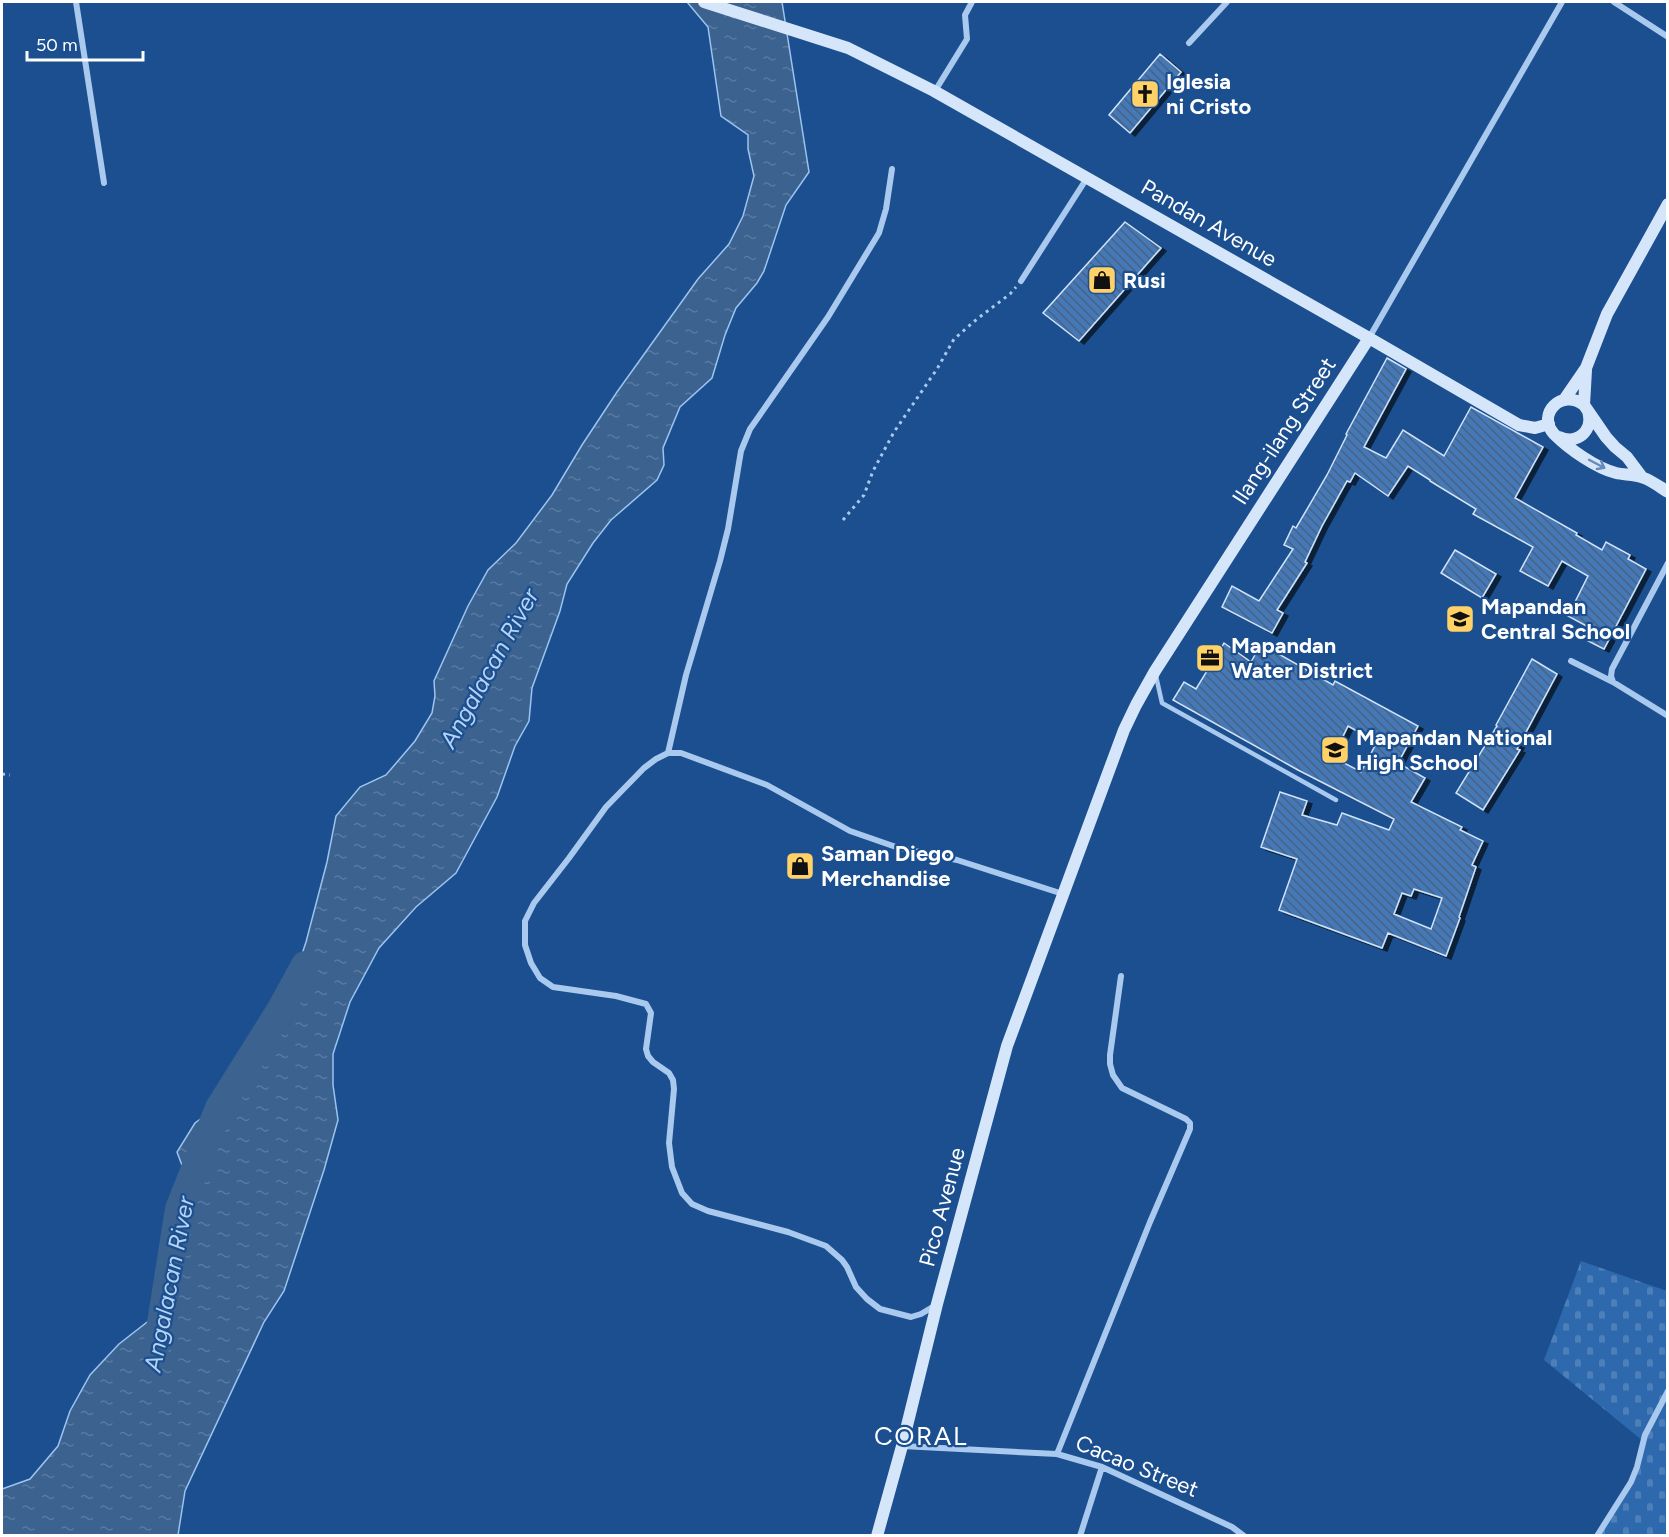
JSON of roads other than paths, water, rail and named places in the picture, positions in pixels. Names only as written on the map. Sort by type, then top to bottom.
[{"type":"street","points":[[76,2],[104,183]]},
{"type":"street","name":"Pandan Avenue","points":[[704,2],[849,48],[934,92],[1087,178],[1519,425],[1535,428],[1549,424]]},
{"type":"street","points":[[934,92],[967,39],[965,15],[972,2]]},
{"type":"street","points":[[1189,43],[1227,2]]},
{"type":"street","name":"Ilang-ilang Street","points":[[1064,894],[1124,730],[1155,670],[1369,338],[1562,2]]},
{"type":"street","points":[[1614,2],[1668,37]]},
{"type":"street","points":[[668,753],[686,675],[728,529],[741,451],[750,429],[828,316],[879,233],[886,209],[892,169]]},
{"type":"street","points":[[1022,281],[1087,178]]},
{"type":"street","points":[[1564,400],[1586,368],[1607,314],[1668,204]]},
{"type":"street","points":[[1558,437],[1567,440],[1577,438],[1582,436],[1588,427],[1586,368]]},
{"type":"street","points":[[1642,477],[1627,457],[1606,436],[1586,408],[1574,400],[1564,400],[1554,405],[1549,414],[1549,424],[1554,433],[1574,451],[1609,470],[1642,477],[1668,492]]},
{"type":"street","points":[[1613,682],[1612,669],[1668,563]]},
{"type":"street","points":[[1570,661],[1613,682],[1668,716]]},
{"type":"street","points":[[937,1304],[911,1317],[880,1309],[856,1287],[847,1267],[826,1246],[788,1232],[708,1211],[692,1204],[682,1193],[672,1167],[669,1143],[673,1080],[669,1073],[653,1062],[646,1049],[650,1008],[646,1004],[616,996],[553,987],[540,978],[531,963],[525,945],[525,921],[534,903],[606,807],[644,768],[668,753],[681,753],[768,784],[850,831],[887,844],[957,860],[1064,894]]},
{"type":"street","name":"Pico Avenue","points":[[877,1536],[1007,1046],[1064,894]]},
{"type":"street","points":[[1058,1454],[1150,1222],[1190,1129],[1190,1123],[1186,1119],[1122,1088],[1113,1075],[1110,1055],[1121,976]]},
{"type":"street","points":[[1598,1536],[1631,1482],[1645,1435],[1668,1391]]},
{"type":"street","name":"Cacao Street","points":[[902,1446],[1058,1454],[1102,1467],[1232,1527],[1244,1536]]},
{"type":"street","points":[[1080,1536],[1102,1467]]},
{"type":"lane","points":[[1155,670],[1162,703],[1336,800]]},
{"type":"water","points":[[687,2],[782,2],[809,172],[786,205],[764,271],[736,308],[712,378],[680,407],[663,448],[664,465],[657,480],[611,520],[593,543],[567,584],[560,611],[532,688],[529,721],[515,746],[497,797],[456,873],[416,907],[379,948],[350,1002],[333,1054],[333,1085],[338,1120],[324,1170],[284,1291],[264,1322],[185,1491],[178,1535],[2,1535],[2,1489],[30,1479],[58,1446],[70,1411],[90,1375],[119,1344],[160,1312],[179,1276],[194,1197],[177,1152],[195,1123],[228,1099],[248,1055],[260,1038],[275,1026],[306,942],[327,862],[336,816],[360,787],[386,775],[415,741],[432,713],[435,696],[434,681],[468,606],[488,570],[516,543],[552,495],[617,392],[698,279],[729,244],[743,216],[754,176],[748,149],[748,135],[721,116],[708,27]]},
{"type":"waterway","name":"Angalacan River","points":[[158,1342],[179,1209],[219,1108],[281,1009],[305,965]]},
{"type":"place","name":"Iglesia ni Cristo","points":[[1145,94]]},
{"type":"place","name":"Rusi","points":[[1102,280]]},
{"type":"place","name":"Mapandan Central School","points":[[1460,619]]},
{"type":"place","name":"Mapandan Water District","points":[[1210,658]]},
{"type":"place","name":"Mapandan National High School","points":[[1335,750]]},
{"type":"place","name":"Saman Diego Merchandise","points":[[800,866]]},
{"type":"district","name":"CORAL","points":[[921,1436]]}]
